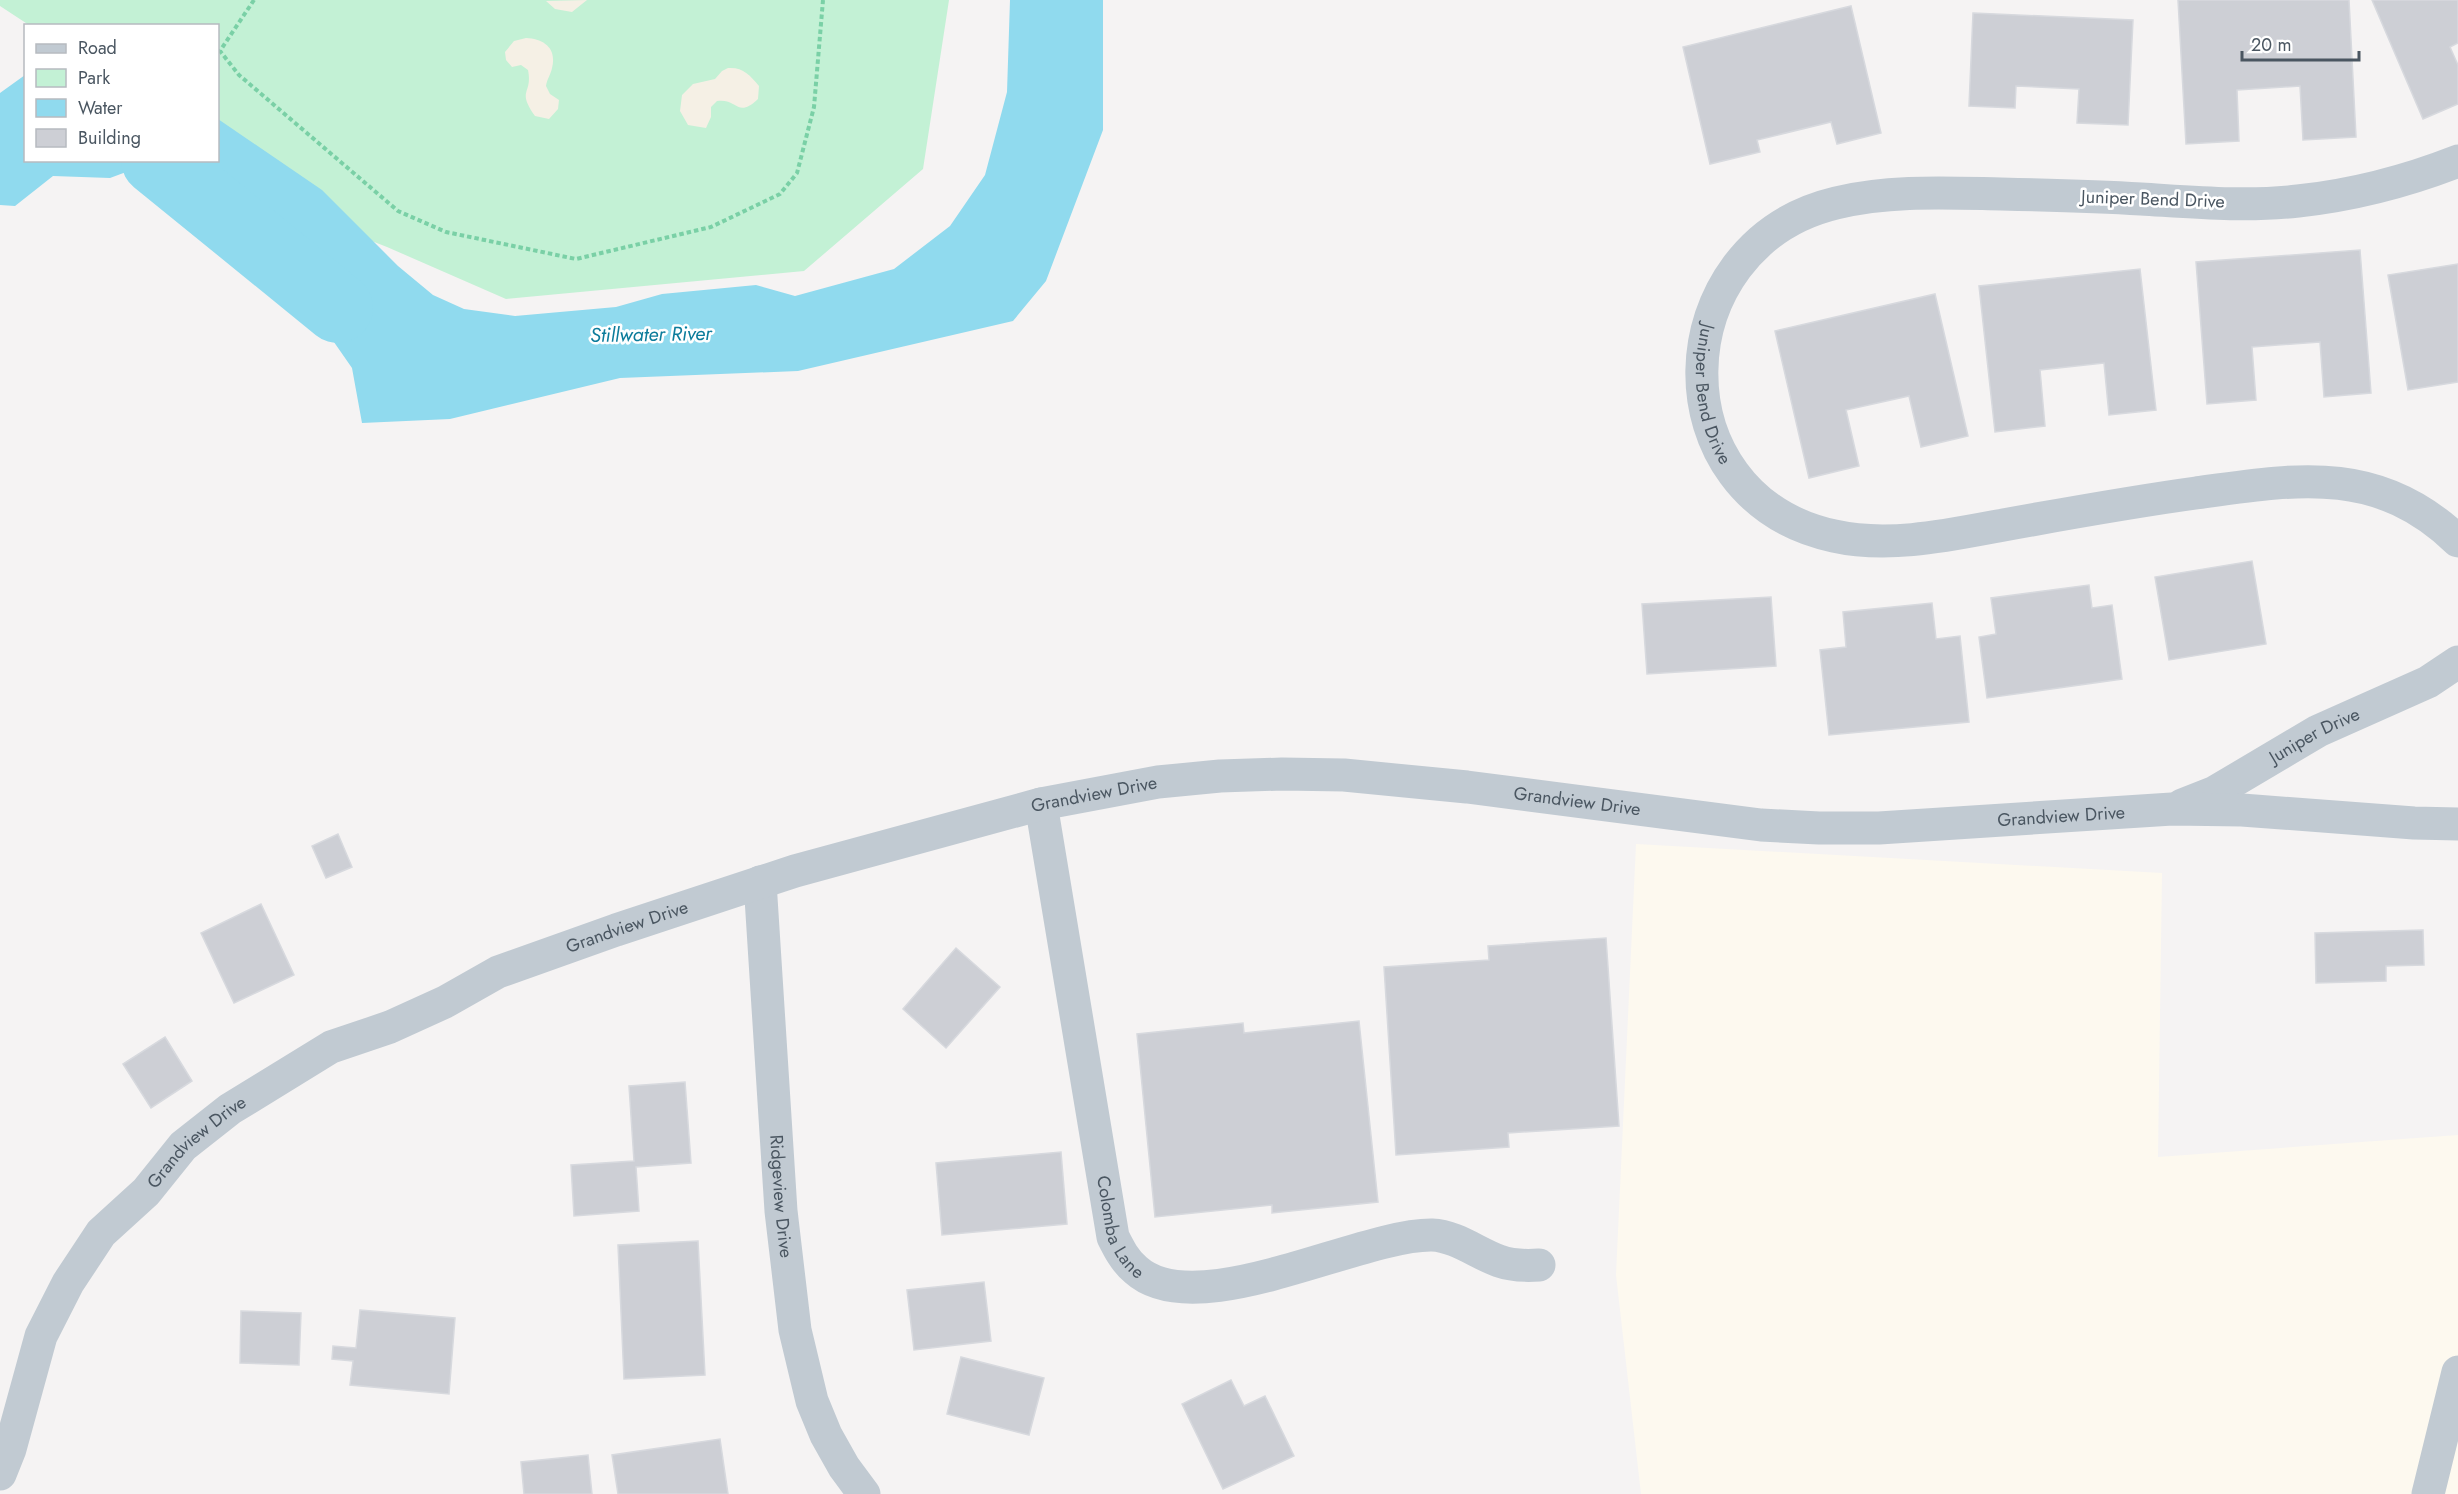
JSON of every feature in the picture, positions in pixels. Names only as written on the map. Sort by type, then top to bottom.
[{"type":"street","name":"Juniper Bend Drive","points":[[2458,161],[2419,176],[2378,187],[2296,201],[2216,203],[2091,196],[1931,193],[1861,197],[1827,205],[1794,218],[1771,233],[1738,264],[1718,296],[1706,331],[1701,367],[1704,403],[1713,438],[1730,468],[1752,494],[1777,514],[1806,528],[1835,537],[1866,540],[1932,538],[2142,500],[2285,481],[2320,481],[2353,485],[2384,493],[2440,523],[2458,541]]},
{"type":"street","name":"Juniper Drive","points":[[2172,809],[2215,792],[2318,731],[2428,682],[2457,662]]},
{"type":"street","name":"Grandview Drive","points":[[0,1474],[10,1449],[41,1336],[68,1283],[101,1233],[147,1192],[183,1146],[230,1109],[331,1047],[390,1027],[445,1002],[498,972],[795,871],[1041,804],[1158,782],[1220,776],[1282,774],[1344,775],[1467,787],[1761,825],[1819,828],[1879,828],[2172,809],[2242,810],[2414,823],[2458,824]]},
{"type":"street","name":"Colomba Lane","points":[[1041,804],[1113,1237],[1123,1256],[1137,1272],[1156,1282],[1180,1286],[1207,1286],[1265,1277],[1408,1236],[1435,1235],[1519,1267],[1539,1265]]},
{"type":"street","name":"Ridgeview Drive","points":[[760,882],[781,1211],[795,1330],[816,1410],[844,1467],[864,1494]]},
{"type":"street","points":[[2428,1494],[2458,1372]]},
{"type":"path","points":[[254,0],[220,51],[239,75],[398,211],[447,232],[576,259],[711,227],[780,194],[797,173],[814,107],[823,0]]},
{"type":"shaded area","points":[[1636,844],[2162,873],[2158,1157],[2458,1135],[2458,1494],[1641,1494],[1616,1275]]},
{"type":"green space","points":[[0,0],[949,0],[923,169],[804,271],[506,299],[387,247],[300,213],[219,157],[219,24],[27,24],[0,6]]},
{"type":"sand","points":[[587,0],[572,12],[555,9],[546,1]]},
{"type":"sand","points":[[526,38],[538,40],[548,46],[553,55],[552,68],[546,86],[550,94],[559,100],[558,109],[549,119],[535,116],[529,107],[526,96],[529,84],[528,70],[521,65],[512,67],[506,60],[505,52],[514,41]]},
{"type":"sand","points":[[728,68],[742,70],[752,78],[759,86],[758,99],[751,105],[741,108],[729,102],[717,101],[711,107],[711,117],[706,128],[688,125],[680,111],[682,95],[693,84],[715,79]]},
{"type":"water","points":[[1010,0],[1103,0],[1103,130],[1046,281],[1013,321],[798,371],[620,378],[450,419],[362,423],[352,368],[304,299],[209,180],[145,165],[110,178],[53,176],[15,206],[0,205],[0,93],[24,76],[24,162],[219,162],[219,120],[322,190],[398,266],[433,295],[464,309],[515,316],[616,307],[662,294],[756,285],[795,296],[894,269],[950,226],[985,175],[1007,92]]},
{"type":"building","points":[[2178,0],[2349,0],[2356,137],[2303,140],[2300,86],[2237,90],[2239,141],[2186,144]]},
{"type":"building","points":[[2372,0],[2458,0],[2458,43],[2450,47],[2458,65],[2458,104],[2423,119]]},
{"type":"building","points":[[1851,6],[1881,133],[1837,144],[1831,122],[1757,140],[1760,152],[1710,164],[1683,47]]},
{"type":"building","points":[[1973,13],[2133,20],[2128,125],[2077,123],[2079,89],[2016,86],[2015,108],[1969,106]]},
{"type":"building","points":[[2360,250],[2371,393],[2324,397],[2320,342],[2252,347],[2256,400],[2207,404],[2196,262]]},
{"type":"building","points":[[2458,264],[2458,382],[2408,390],[2388,275]]},
{"type":"building","points":[[2140,269],[2156,410],[2109,415],[2104,363],[2040,370],[2045,426],[1995,432],[1979,286]]},
{"type":"building","points":[[1935,294],[1968,436],[1921,447],[1909,396],[1846,410],[1859,466],[1809,478],[1775,331]]},
{"type":"building","points":[[2252,561],[2266,644],[2169,660],[2155,577]]},
{"type":"building","points":[[2089,585],[2092,608],[2112,605],[2122,679],[1987,698],[1979,637],[1996,634],[1991,598]]},
{"type":"building","points":[[1771,597],[1776,666],[1647,674],[1642,604]]},
{"type":"building","points":[[1932,603],[1936,639],[1960,636],[1969,722],[1829,735],[1820,650],[1846,647],[1843,612]]},
{"type":"building","points":[[338,834],[352,867],[326,878],[312,846]]},
{"type":"building","points":[[261,904],[294,975],[234,1003],[201,933]]},
{"type":"building","points":[[2423,930],[2424,965],[2386,966],[2386,981],[2316,983],[2315,933]]},
{"type":"building","points":[[1606,938],[1619,1126],[1508,1133],[1509,1147],[1396,1155],[1384,967],[1489,960],[1488,946]]},
{"type":"building","points":[[956,948],[1000,987],[946,1048],[903,1009]]},
{"type":"building","points":[[1359,1021],[1378,1202],[1272,1213],[1272,1205],[1155,1217],[1137,1034],[1243,1023],[1244,1033]]},
{"type":"building","points":[[165,1037],[192,1081],[151,1108],[123,1064]]},
{"type":"building","points":[[685,1082],[691,1163],[636,1167],[639,1211],[574,1216],[571,1165],[634,1161],[629,1086]]},
{"type":"building","points":[[1061,1152],[1067,1224],[942,1235],[936,1163]]},
{"type":"building","points":[[698,1241],[705,1375],[624,1379],[618,1245]]},
{"type":"building","points":[[984,1282],[991,1341],[914,1350],[907,1290]]},
{"type":"building","points":[[360,1310],[455,1318],[449,1394],[350,1385],[353,1361],[332,1359],[333,1346],[356,1348]]},
{"type":"building","points":[[241,1311],[301,1313],[299,1365],[240,1363]]},
{"type":"building","points":[[961,1357],[1044,1378],[1029,1435],[947,1414]]},
{"type":"building","points":[[1231,1380],[1244,1406],[1265,1396],[1294,1456],[1223,1489],[1182,1404]]},
{"type":"building","points":[[720,1439],[728,1494],[618,1494],[612,1455]]},
{"type":"building","points":[[588,1455],[592,1494],[524,1494],[521,1462]]},
{"type":"waterway","name":"Stillwater River","points":[[158,162],[338,308]]}]
